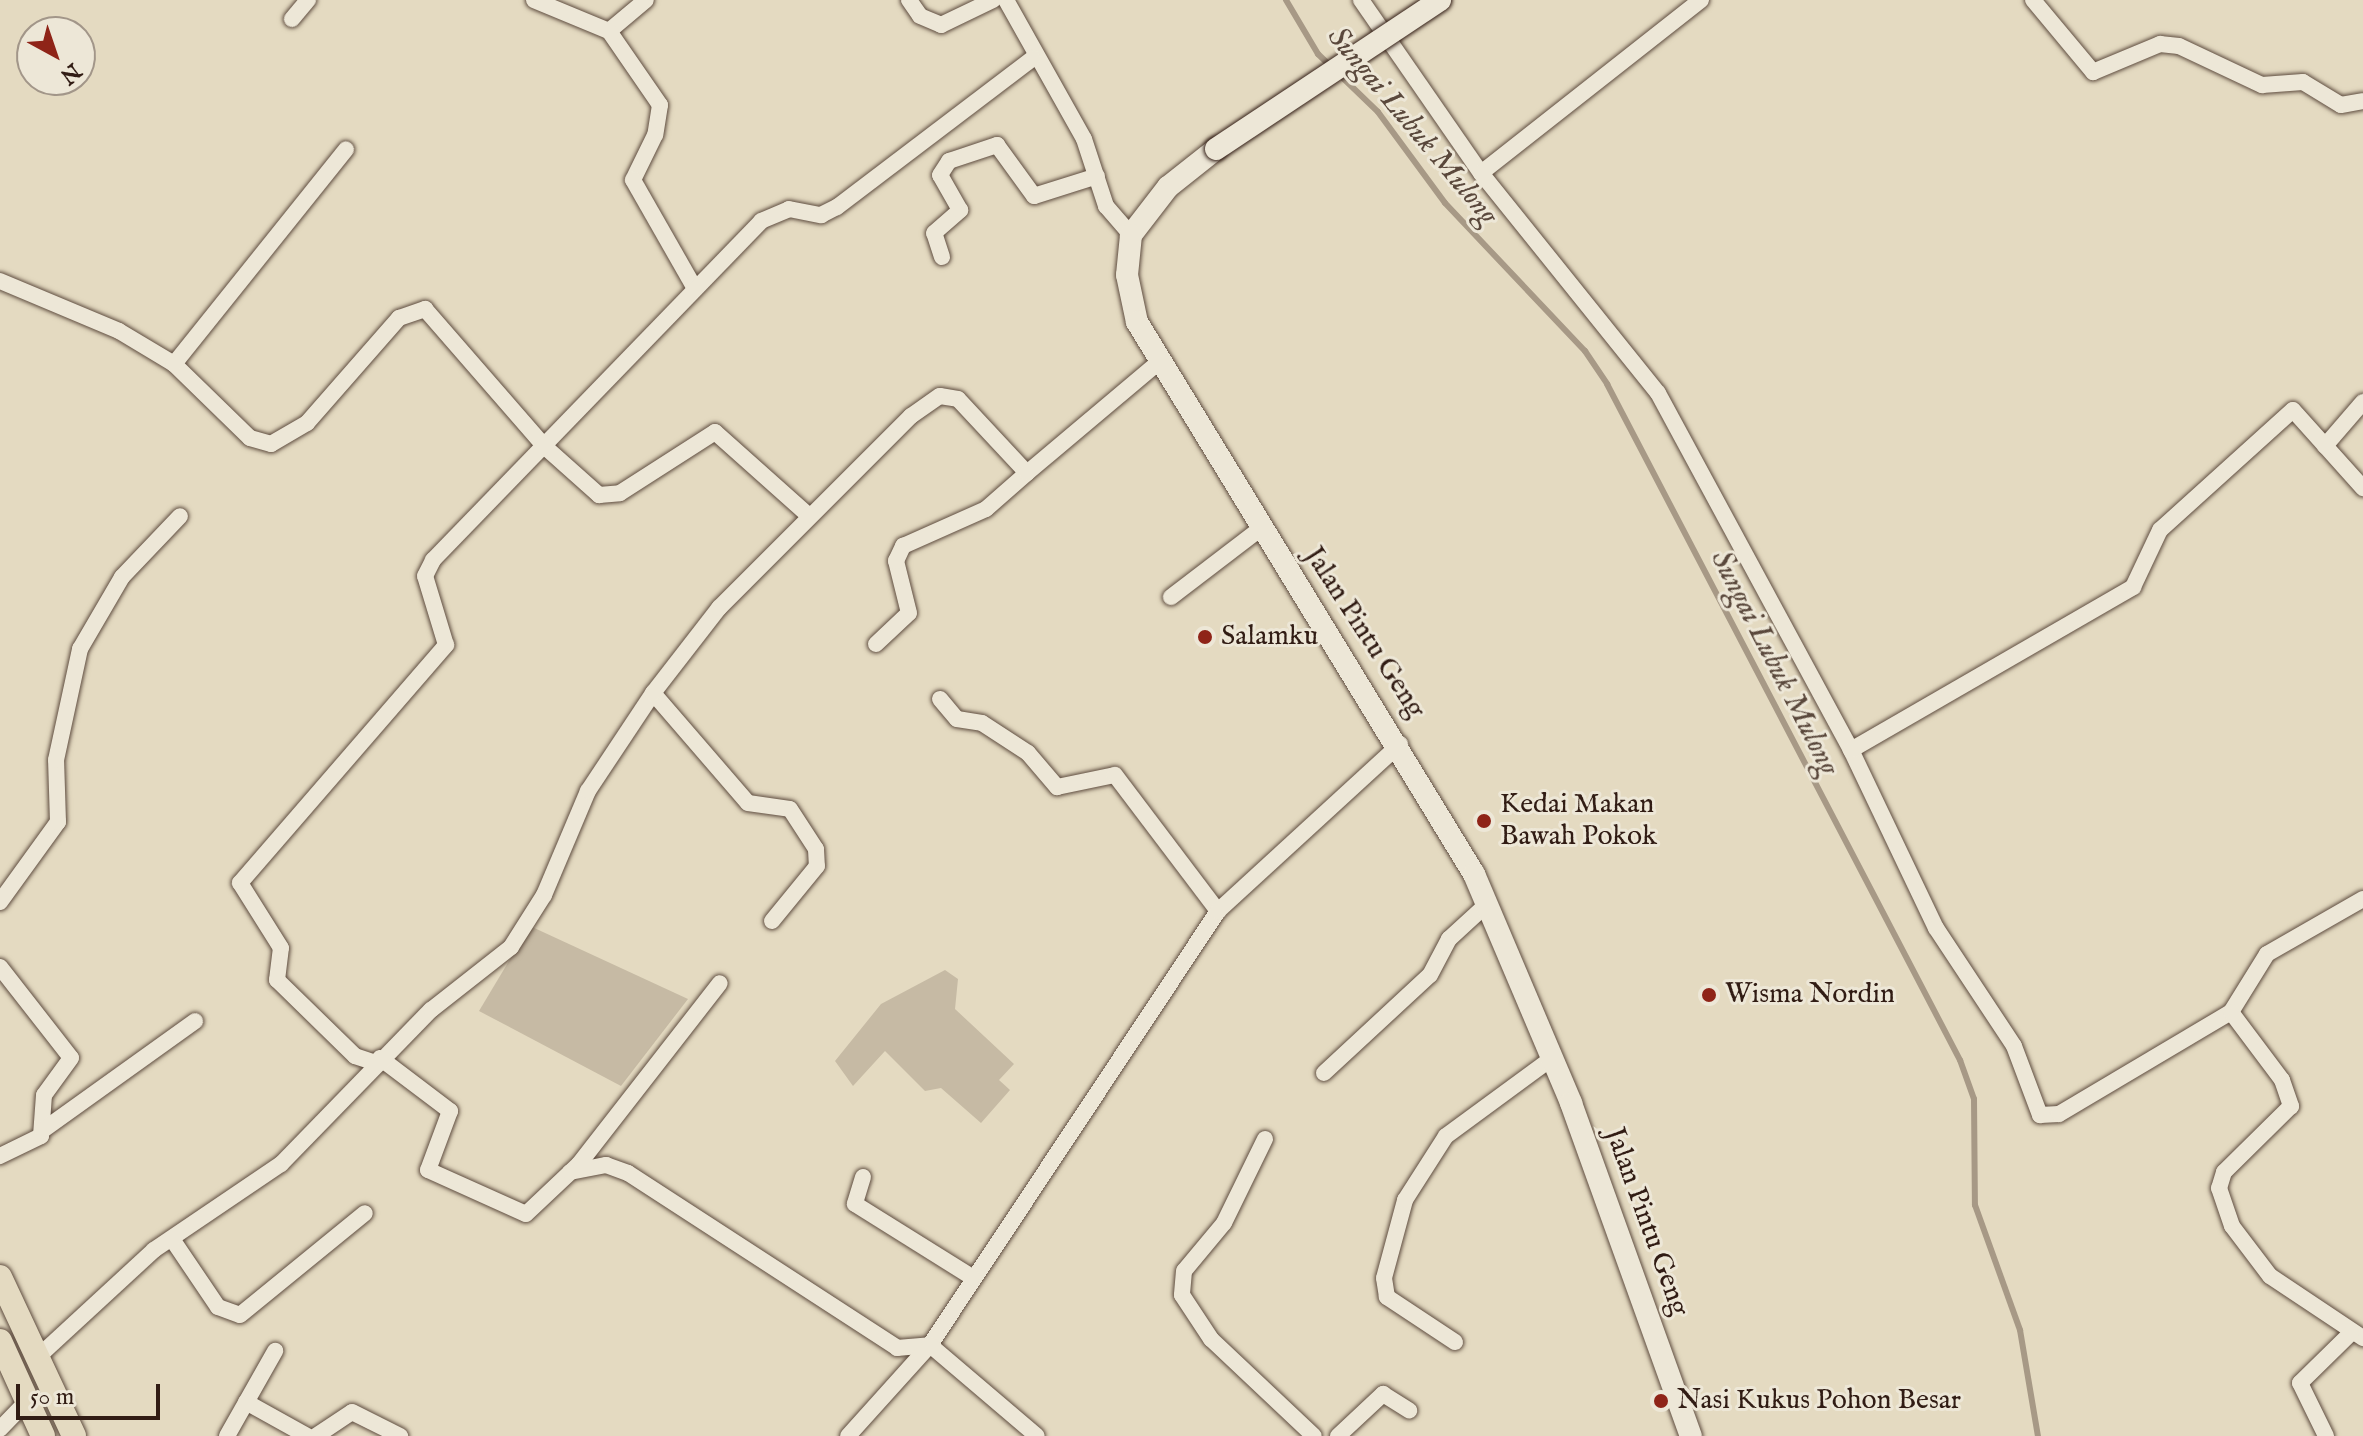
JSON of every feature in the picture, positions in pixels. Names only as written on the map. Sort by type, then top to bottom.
[{"type":"main road","points":[[1131,235],[1168,187],[1216,149],[1440,0]]},
{"type":"main road","name":"Jalan Pintu Geng","points":[[1131,235],[1130,299],[1159,362],[1260,529],[1400,744],[1487,904],[1552,1058],[1691,1436]]},
{"type":"main road","points":[[0,1277],[74,1436]]},
{"type":"main road","points":[[0,1341],[43,1436]]},
{"type":"street","points":[[292,19],[308,0]]},
{"type":"street","points":[[534,0],[609,31],[660,105],[655,135],[633,180],[694,287]]},
{"type":"street","points":[[609,31],[646,0]]},
{"type":"street","points":[[909,0],[920,16],[941,25],[993,0]]},
{"type":"street","points":[[1006,0],[1033,58],[1084,139],[1106,206],[1131,235]]},
{"type":"street","points":[[1361,0],[1481,173],[1611,325],[1658,393],[1851,750],[1936,928],[2024,1065],[2040,1115],[2059,1114],[2231,1012],[2267,954],[2363,899]]},
{"type":"street","points":[[1481,173],[1701,0]]},
{"type":"street","points":[[2033,0],[2093,72],[2160,44],[2179,46],[2262,85],[2303,82],[2341,105],[2363,101]]},
{"type":"street","points":[[720,983],[570,1172],[526,1214],[428,1170],[450,1111],[378,1060],[355,1056],[277,980],[281,948],[240,883],[439,655],[447,633],[425,576],[694,287],[761,221],[789,209],[821,215],[837,207],[1033,58]]},
{"type":"street","points":[[942,257],[934,233],[960,210],[940,175],[949,161],[997,145],[1021,188],[1034,196],[1097,176]]},
{"type":"street","points":[[174,364],[346,149]]},
{"type":"street","points":[[0,281],[119,331],[174,364],[250,438],[271,444],[307,423],[399,318],[425,309],[544,446],[599,495],[614,496],[715,432],[808,515]]},
{"type":"street","points":[[876,644],[909,613],[896,561],[903,546],[986,509],[1159,362]]},
{"type":"street","points":[[39,1356],[172,1239],[281,1164],[378,1060],[523,930],[588,791],[653,693],[719,608],[808,515],[940,396],[965,404],[1027,473]]},
{"type":"street","points":[[2325,446],[2363,402]]},
{"type":"street","points":[[1851,750],[2133,587],[2160,530],[2293,410],[2363,488]]},
{"type":"street","points":[[0,902],[58,822],[56,760],[80,649],[122,577],[180,516]]},
{"type":"street","points":[[1171,597],[1260,529]]},
{"type":"street","points":[[653,693],[748,803],[790,809],[816,849],[817,866],[772,921]]},
{"type":"street","points":[[940,699],[957,719],[982,723],[1028,753],[1057,787],[1115,775],[1218,911]]},
{"type":"street","points":[[848,1436],[930,1345],[972,1277],[1218,911],[1400,744]]},
{"type":"street","points":[[1324,1073],[1430,975],[1449,939],[1487,904]]},
{"type":"street","points":[[0,967],[71,1058],[44,1095],[43,1130]]},
{"type":"street","points":[[2231,1012],[2282,1080],[2291,1106],[2224,1172],[2222,1208],[2270,1276],[2357,1335],[2300,1383],[2326,1436]]},
{"type":"street","points":[[0,1156],[28,1146],[43,1130],[195,1021]]},
{"type":"street","points":[[1455,1342],[1387,1297],[1384,1278],[1405,1200],[1446,1136],[1552,1058]]},
{"type":"street","points":[[1265,1139],[1224,1223],[1184,1271],[1181,1291],[1211,1339],[1314,1436]]},
{"type":"street","points":[[570,1172],[606,1165],[628,1173],[897,1348],[930,1345],[1037,1436]]},
{"type":"street","points":[[863,1177],[855,1204],[972,1277]]},
{"type":"street","points":[[172,1239],[218,1307],[240,1315],[365,1213]]},
{"type":"street","points":[[227,1436],[275,1351]]},
{"type":"street","points":[[1338,1436],[1383,1394],[1409,1410]]},
{"type":"street","points":[[0,1429],[27,1401]]},
{"type":"street","points":[[246,1402],[307,1436]]},
{"type":"street","points":[[316,1436],[352,1412],[400,1436]]},
{"type":"shaded area","points":[[530,926],[688,999],[621,1086],[479,1011]]},
{"type":"shaded area","points":[[945,970],[958,979],[955,1009],[1014,1064],[999,1080],[1010,1090],[981,1123],[941,1088],[925,1091],[885,1051],[853,1086],[835,1061],[881,1004]]},
{"type":"waterway","name":"Sungai Lubuk Mulong","points":[[1286,0],[1318,54],[1378,112],[1445,203],[1585,351],[1607,384],[1960,1060],[1974,1099],[1975,1205],[2020,1330],[2038,1436]]},
{"type":"place","name":"Salamku","points":[[1205,637]]},
{"type":"place","name":"Kedai Makan Bawah Pokok","points":[[1484,821]]},
{"type":"place","name":"Wisma Nordin","points":[[1709,995]]},
{"type":"place","name":"Nasi Kukus Pohon Besar","points":[[1661,1401]]}]
